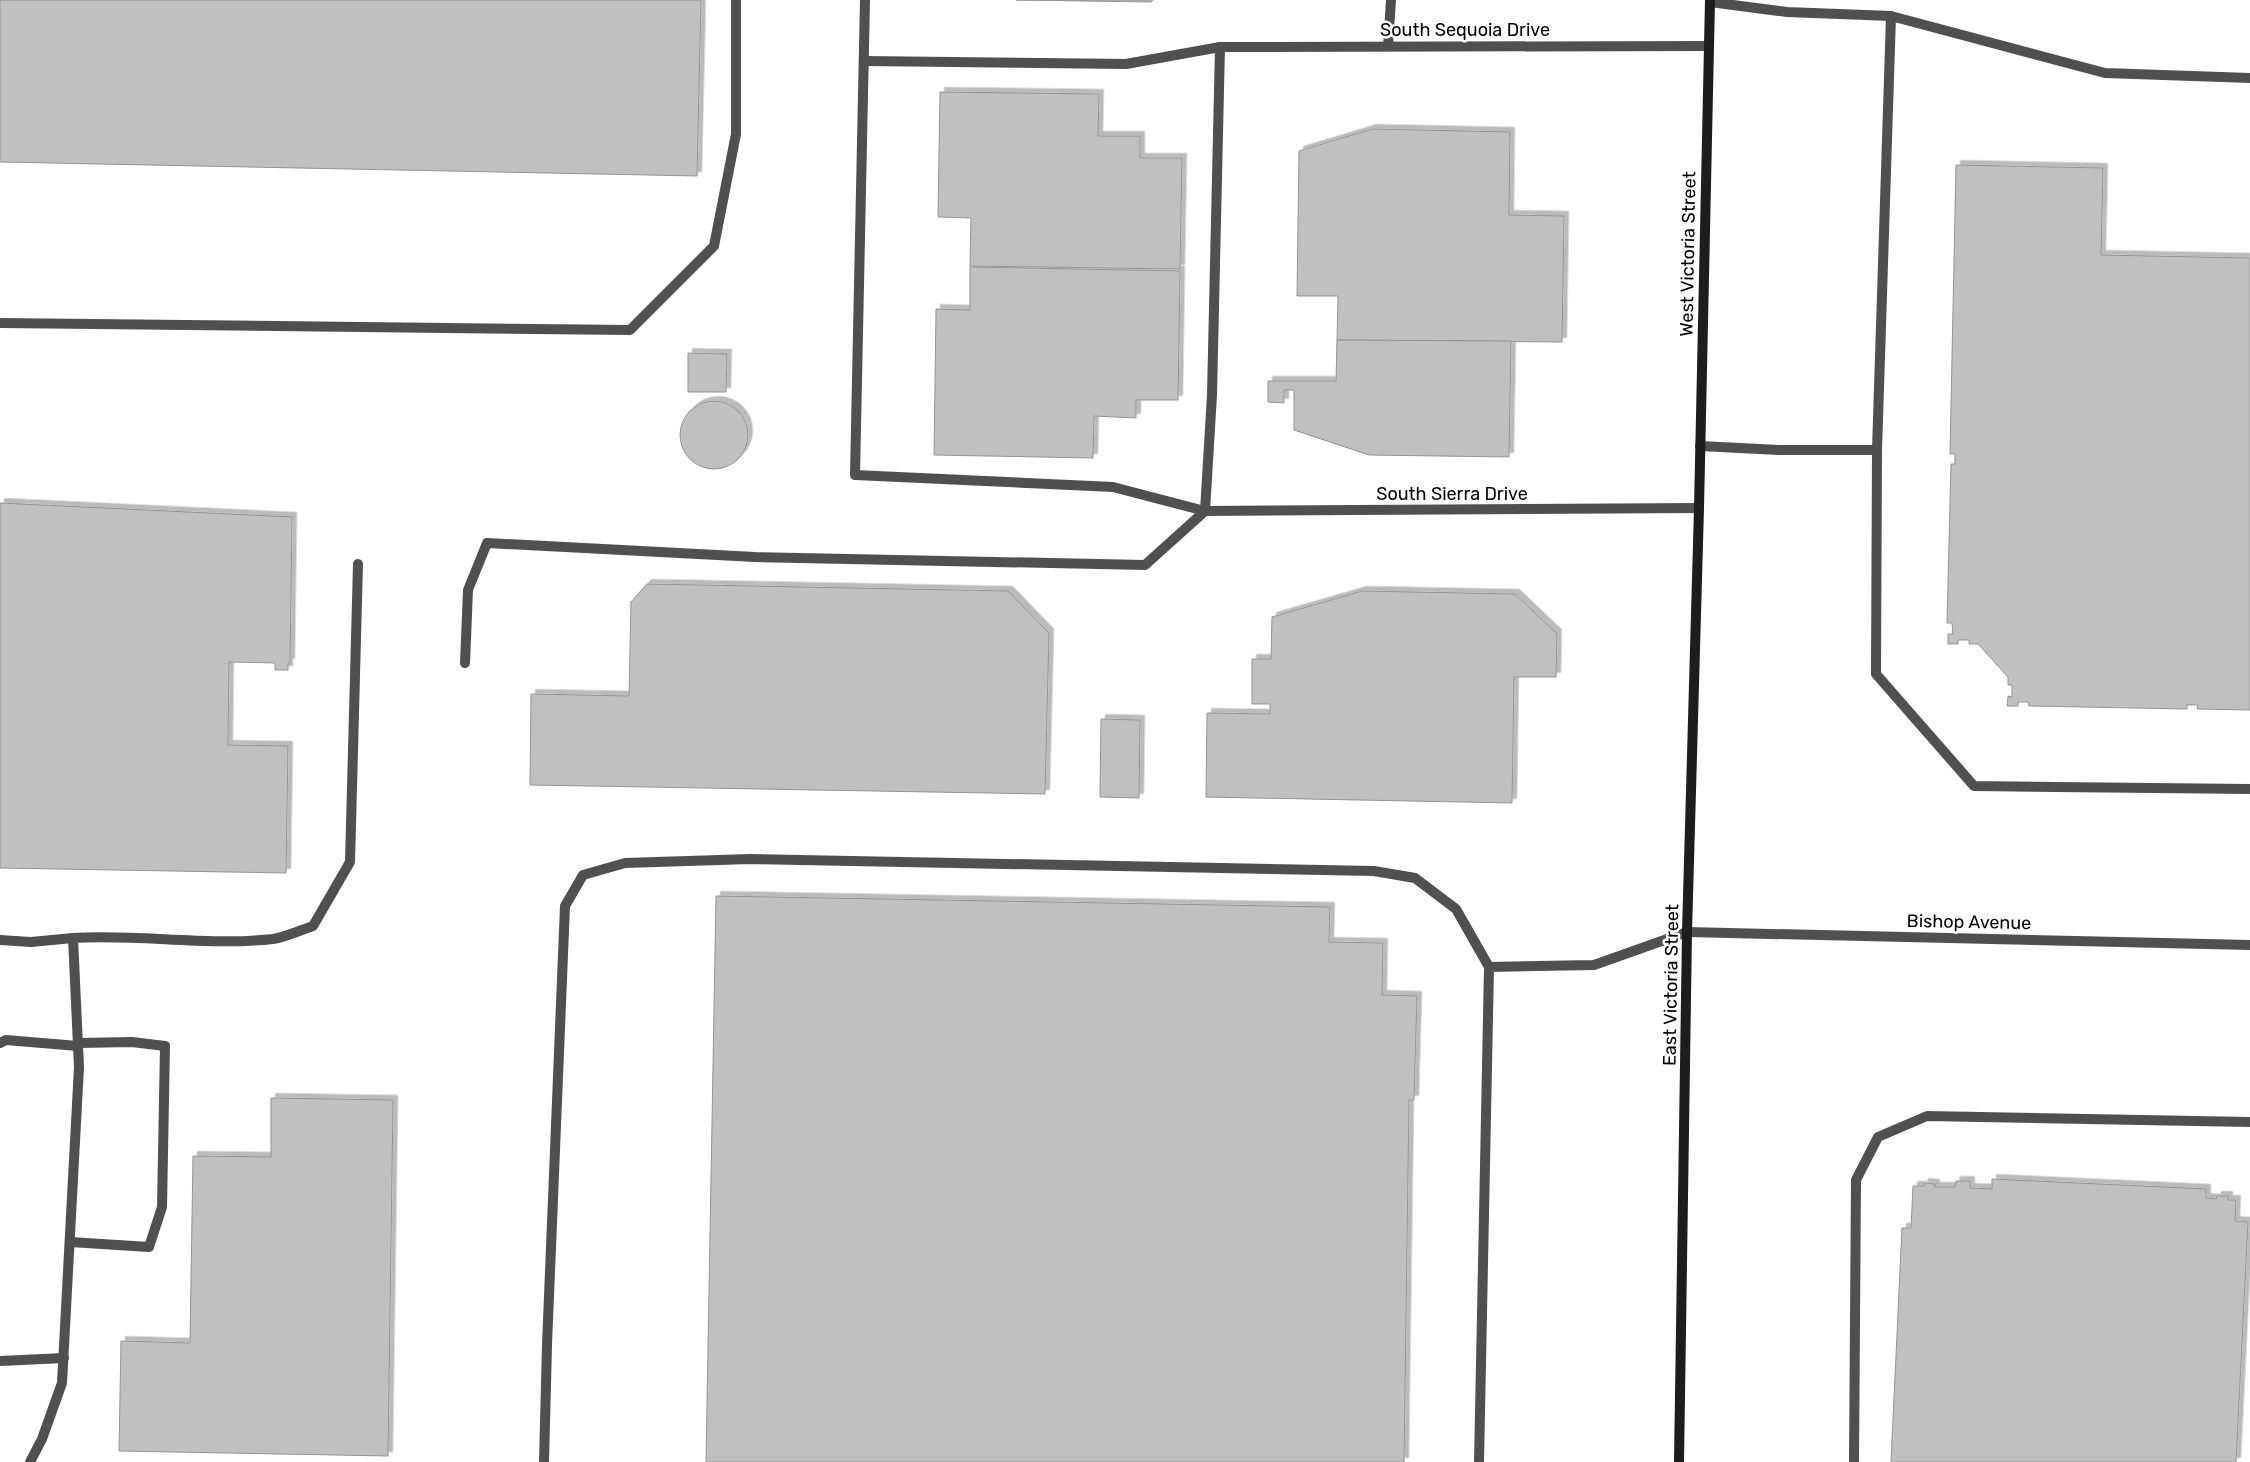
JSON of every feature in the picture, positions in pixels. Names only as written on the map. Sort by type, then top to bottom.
[{"type":"main road","name":"West Victoria Street","points":[[1699,508],[1710,1]]},
{"type":"main road","name":"East Victoria Street","points":[[1679,1462],[1687,932],[1699,508]]},
{"type":"street","points":[[0,323],[630,330],[714,246],[736,134],[736,0]]},
{"type":"street","points":[[864,61],[865,0]]},
{"type":"street","points":[[1388,46],[1391,0]]},
{"type":"street","points":[[1710,1],[1787,12],[1891,16],[2105,73],[2250,78]]},
{"type":"street","points":[[1891,16],[1878,450],[1876,674],[1974,786],[2250,789]]},
{"type":"street","name":"South Sequoia Drive","points":[[864,61],[1126,64],[1220,47],[1709,46]]},
{"type":"street","points":[[465,663],[468,590],[487,543],[755,557],[1144,565],[1205,512],[1212,395],[1220,47]]},
{"type":"street","name":"South Sierra Drive","points":[[864,61],[855,475],[1113,487],[1205,512],[1699,508]]},
{"type":"street","points":[[1700,446],[1780,450],[1878,450]]},
{"type":"street","points":[[0,940],[31,942],[104,936],[223,940],[275,938],[314,926],[350,862],[358,564]]},
{"type":"street","points":[[544,1462],[565,906],[583,876],[625,863],[750,859],[1374,871],[1415,878],[1456,909],[1490,967],[1479,1462]]},
{"type":"street","points":[[1490,967],[1594,965],[1687,932]]},
{"type":"street","name":"Bishop Avenue","points":[[1687,932],[2250,945]]},
{"type":"street","points":[[30,1462],[42,1439],[62,1383],[79,1067],[73,938]]},
{"type":"street","points":[[0,1043],[6,1040],[78,1044],[132,1042],[165,1046],[162,1207],[149,1247],[70,1242]]},
{"type":"street","points":[[1854,1462],[1856,1180],[1878,1137],[1927,1116],[2250,1122]]},
{"type":"street","points":[[0,1361],[64,1358]]},
{"type":"building","points":[[0,0],[701,0],[697,176],[0,162]]},
{"type":"building","points":[[1016,0],[1153,0],[1151,2]]},
{"type":"building","points":[[940,92],[1099,94],[1098,136],[1140,136],[1140,158],[1182,158],[1180,269],[970,266],[971,218],[938,217]]},
{"type":"building","points":[[1372,129],[1510,132],[1509,215],[1564,216],[1562,342],[1337,340],[1338,296],[1297,296],[1299,151]]},
{"type":"building","points":[[1956,165],[2103,168],[2101,255],[2250,258],[2250,710],[2197,709],[2198,705],[2187,705],[2187,709],[2029,706],[2028,702],[2018,702],[2018,706],[2007,706],[2008,696],[2012,697],[2012,685],[2008,685],[2008,677],[1978,644],[1969,644],[1969,640],[1958,640],[1958,644],[1948,644],[1948,634],[1953,634],[1952,623],[1947,623],[1951,464],[1955,464],[1955,454],[1950,454]]},
{"type":"building","points":[[970,267],[1180,271],[1178,400],[1136,400],[1136,418],[1094,416],[1093,458],[934,455],[936,309],[970,310]]},
{"type":"building","points":[[1337,340],[1511,341],[1509,457],[1369,455],[1294,430],[1294,390],[1284,390],[1284,403],[1268,402],[1268,381],[1336,381]]},
{"type":"building","points":[[688,353],[727,354],[726,392],[688,392]]},
{"type":"building","points":[[714,401],[727,404],[738,411],[745,422],[748,435],[745,448],[738,459],[727,466],[714,469],[701,466],[690,459],[683,448],[680,435],[683,422],[690,411],[701,404]]},
{"type":"building","points":[[0,503],[292,517],[290,663],[288,663],[288,670],[275,670],[275,663],[229,662],[228,745],[288,746],[286,873],[0,868]]},
{"type":"building","points":[[647,584],[1008,591],[1049,633],[1045,794],[530,785],[531,694],[629,696],[631,602]]},
{"type":"building","points":[[1362,591],[1515,594],[1557,634],[1556,677],[1514,677],[1512,803],[1206,797],[1207,713],[1270,714],[1270,704],[1252,704],[1252,659],[1271,659],[1272,617]]},
{"type":"building","points":[[1101,719],[1140,720],[1139,798],[1100,797]]},
{"type":"building","points":[[716,896],[1330,907],[1329,942],[1383,943],[1382,995],[1417,996],[1414,1100],[1409,1100],[1404,1462],[706,1462]]},
{"type":"building","points":[[271,1098],[393,1100],[388,1456],[119,1451],[121,1341],[190,1343],[193,1156],[271,1157]]},
{"type":"building","points":[[1992,1179],[2206,1189],[2206,1198],[2216,1199],[2217,1196],[2228,1196],[2228,1200],[2236,1200],[2235,1221],[2248,1222],[2236,1462],[1891,1462],[1902,1228],[1911,1228],[1913,1186],[1924,1186],[1924,1183],[1935,1184],[1935,1187],[1955,1187],[1956,1181],[1970,1181],[1970,1188],[1992,1189]]}]
